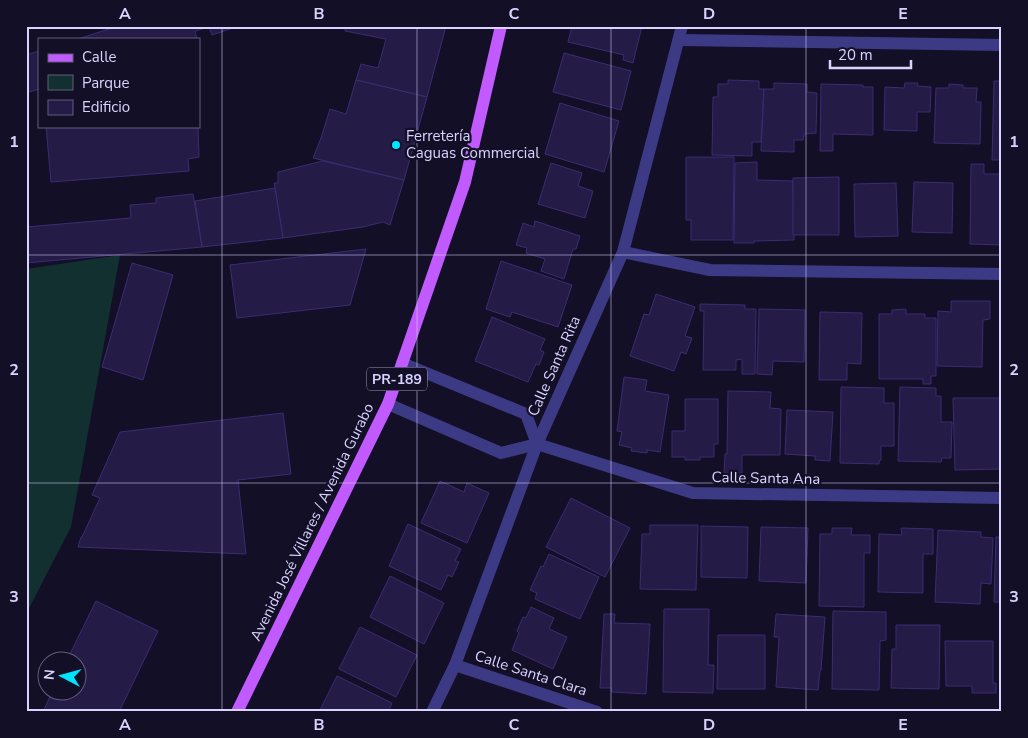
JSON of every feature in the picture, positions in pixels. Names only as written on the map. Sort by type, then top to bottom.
[{"type":"main road","name":"Avenida José Villares / Avenida Gurabo","points":[[237,712],[388,404],[465,182],[500,26]]},
{"type":"street","name":"Calle Santa Rita","points":[[432,712],[455,665],[537,444],[623,252],[680,40],[682,26]]},
{"type":"street","points":[[680,40],[1002,45]]},
{"type":"street","points":[[623,252],[710,270],[1002,274]]},
{"type":"street","points":[[388,404],[501,453],[537,444],[526,414],[402,363]]},
{"type":"street","name":"Calle Santa Ana","points":[[537,444],[693,494],[1002,498]]},
{"type":"street","name":"Calle Santa Clara","points":[[455,665],[597,712]]},
{"type":"green space","points":[[120,255],[71,527],[26,614],[26,269]]},
{"type":"building","points":[[118,26],[239,26],[212,35],[209,27],[195,31],[197,38],[81,38]]},
{"type":"building","points":[[345,26],[446,26],[427,97],[356,80],[361,64],[378,68],[386,39],[345,31]]},
{"type":"building","points":[[572,26],[642,26],[633,63],[623,60],[624,55],[568,42]]},
{"type":"building","points":[[38,51],[38,89],[26,93],[26,55]]},
{"type":"building","points":[[564,53],[631,71],[621,110],[553,92]]},
{"type":"building","points":[[356,80],[427,97],[404,180],[313,158],[330,109],[346,114]]},
{"type":"building","points":[[728,80],[759,81],[759,89],[764,89],[761,142],[752,142],[752,156],[712,155],[713,97],[718,97],[718,84],[728,84]]},
{"type":"building","points":[[994,81],[1002,81],[1002,160],[992,160]]},
{"type":"building","points":[[774,83],[807,84],[807,92],[817,93],[816,133],[804,134],[803,140],[794,140],[794,152],[761,151],[764,89],[774,89]]},
{"type":"building","points":[[905,83],[918,83],[917,86],[931,87],[930,112],[917,112],[917,131],[884,130],[885,87],[904,88]]},
{"type":"building","points":[[821,84],[873,87],[873,135],[833,134],[833,151],[820,151]]},
{"type":"building","points":[[949,84],[963,85],[963,88],[977,88],[976,102],[981,102],[980,144],[934,143],[936,88],[949,88]]},
{"type":"building","points":[[560,103],[619,121],[604,172],[545,154]]},
{"type":"building","points":[[46,128],[198,128],[199,157],[188,159],[189,171],[51,182]]},
{"type":"building","points":[[686,157],[734,157],[733,240],[691,240],[691,220],[686,220]]},
{"type":"building","points":[[323,161],[404,180],[390,225],[383,222],[363,227],[283,238],[274,183],[278,183],[278,172]]},
{"type":"building","points":[[757,162],[757,180],[793,181],[794,240],[734,243],[735,163]]},
{"type":"building","points":[[551,163],[582,173],[578,186],[593,191],[585,218],[538,204]]},
{"type":"building","points":[[971,164],[984,164],[984,174],[1002,174],[1002,245],[970,244]]},
{"type":"building","points":[[839,177],[839,235],[793,235],[793,178]]},
{"type":"building","points":[[914,182],[953,183],[952,233],[912,232]]},
{"type":"building","points":[[896,183],[898,236],[855,237],[854,184]]},
{"type":"building","points":[[275,188],[283,238],[202,247],[195,201]]},
{"type":"building","points":[[193,194],[202,247],[26,263],[26,227],[131,218],[130,205],[156,203],[156,198]]},
{"type":"building","points":[[535,221],[580,236],[576,249],[573,249],[564,279],[541,271],[545,259],[526,253],[527,248],[516,245],[523,223],[534,227]]},
{"type":"building","points":[[366,249],[350,305],[237,318],[230,265]]},
{"type":"building","points":[[501,261],[572,285],[558,327],[512,312],[510,317],[486,309]]},
{"type":"building","points":[[132,263],[173,275],[143,380],[102,367]]},
{"type":"building","points":[[656,294],[695,307],[685,336],[692,338],[686,354],[681,352],[674,371],[630,356],[644,314],[649,315]]},
{"type":"building","points":[[951,301],[990,301],[990,319],[983,320],[982,367],[937,366],[938,311],[951,312]]},
{"type":"building","points":[[700,304],[745,305],[745,309],[756,309],[755,374],[742,374],[742,359],[736,360],[736,370],[703,370],[704,311],[700,311]]},
{"type":"building","points":[[759,309],[805,310],[804,362],[773,361],[772,375],[757,374]]},
{"type":"building","points":[[906,309],[906,314],[925,314],[925,318],[936,318],[936,376],[931,376],[931,384],[923,384],[923,379],[879,379],[879,314],[892,314],[892,310]]},
{"type":"building","points":[[820,312],[862,313],[861,364],[847,363],[847,380],[819,380]]},
{"type":"building","points":[[492,317],[545,339],[540,350],[544,352],[539,365],[536,364],[528,382],[475,361]]},
{"type":"building","points":[[624,377],[647,380],[645,391],[669,395],[660,452],[647,450],[647,453],[631,451],[632,448],[619,445],[622,432],[617,431]]},
{"type":"building","points":[[841,387],[884,388],[884,403],[894,403],[894,446],[881,446],[881,460],[879,464],[840,463]]},
{"type":"building","points":[[900,387],[936,388],[936,396],[941,396],[941,422],[952,422],[951,458],[942,458],[941,462],[898,461]]},
{"type":"building","points":[[728,391],[771,392],[770,408],[781,409],[780,455],[742,455],[742,473],[724,473],[725,454],[727,454]]},
{"type":"building","points":[[953,398],[1000,398],[1002,469],[955,470]]},
{"type":"building","points":[[685,399],[718,399],[718,444],[714,444],[714,457],[700,457],[700,460],[685,460],[685,457],[672,457],[672,431],[685,431]]},
{"type":"building","points":[[787,410],[833,412],[830,461],[815,460],[815,456],[785,454]]},
{"type":"building","points":[[283,413],[291,474],[238,480],[246,554],[78,547],[100,498],[92,495],[120,432]]},
{"type":"building","points":[[440,481],[464,492],[467,483],[489,493],[467,543],[421,523]]},
{"type":"building","points":[[571,498],[630,528],[605,577],[546,547]]},
{"type":"building","points":[[408,524],[461,549],[455,561],[459,562],[452,577],[448,575],[441,590],[389,566]]},
{"type":"building","points":[[650,525],[698,525],[696,590],[640,589],[642,534],[650,534]]},
{"type":"building","points":[[701,526],[748,527],[747,578],[701,577]]},
{"type":"building","points":[[761,527],[808,528],[806,583],[759,581]]},
{"type":"building","points":[[832,528],[852,528],[851,535],[870,535],[870,553],[864,553],[864,607],[819,606],[820,534],[832,534]]},
{"type":"building","points":[[901,528],[933,529],[933,554],[923,554],[923,593],[878,592],[879,534],[902,535]]},
{"type":"building","points":[[938,530],[981,532],[981,537],[993,538],[991,584],[981,583],[980,604],[935,602]]},
{"type":"building","points":[[996,537],[1002,537],[1002,602],[994,602]]},
{"type":"building","points":[[549,554],[599,577],[580,619],[535,599],[537,593],[530,590]]},
{"type":"building","points":[[390,576],[444,603],[424,644],[370,617]]},
{"type":"building","points":[[96,601],[158,631],[119,712],[43,712],[48,700],[88,700],[88,650],[72,650]]},
{"type":"building","points":[[531,607],[554,618],[549,629],[567,637],[553,669],[512,650],[523,617],[526,618]]},
{"type":"building","points":[[664,609],[709,609],[708,665],[714,665],[713,693],[663,692]]},
{"type":"building","points":[[833,611],[886,612],[886,640],[880,641],[879,690],[832,689]]},
{"type":"building","points":[[604,614],[615,614],[614,623],[650,624],[646,694],[612,692],[611,688],[600,688]]},
{"type":"building","points":[[776,614],[825,617],[818,690],[776,687],[779,637],[774,637]]},
{"type":"building","points":[[896,625],[940,625],[939,689],[891,688],[892,649],[896,649]]},
{"type":"building","points":[[360,627],[417,655],[396,697],[339,669]]},
{"type":"building","points":[[718,635],[765,635],[765,689],[717,689]]},
{"type":"building","points":[[945,641],[993,641],[993,683],[996,683],[996,693],[972,693],[972,686],[946,686]]},
{"type":"building","points":[[337,676],[392,703],[388,712],[319,712]]},
{"type":"place","name":"Ferretería Caguas Commercial","points":[[396,145]]}]
